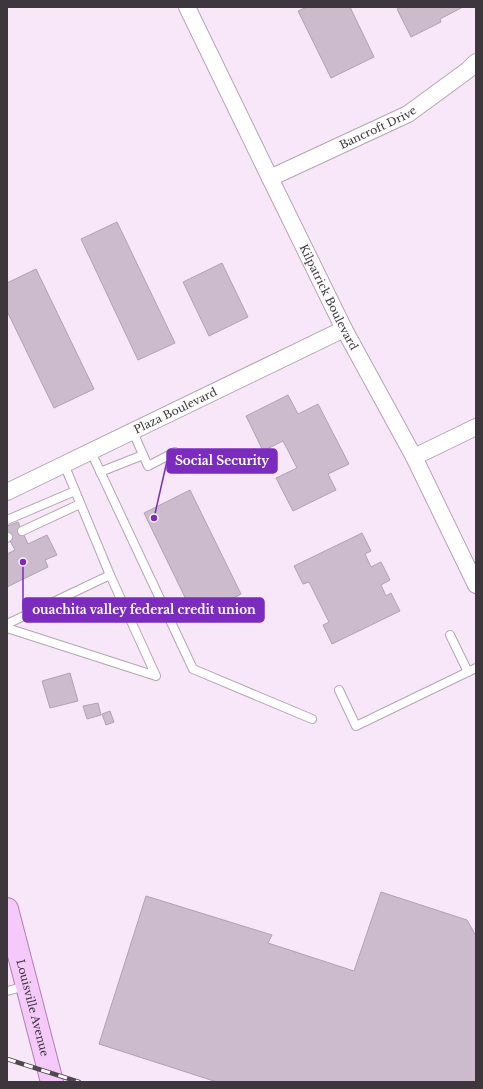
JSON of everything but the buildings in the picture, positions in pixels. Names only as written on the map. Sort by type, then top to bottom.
[{"type":"main road","name":"Louisville Avenue","points":[[7,909],[17,989],[52,1082]]},
{"type":"street","name":"Kilpatrick Boulevard","points":[[187,7],[344,329],[414,457],[476,585]]},
{"type":"street","name":"Bancroft Drive","points":[[270,178],[408,114],[468,70],[476,62]]},
{"type":"street","name":"Plaza Boulevard","points":[[7,492],[344,329]]},
{"type":"street","points":[[414,457],[476,427]]},
{"type":"lane","points":[[133,432],[148,466],[176,452]]},
{"type":"lane","points":[[90,452],[193,669],[312,719]]},
{"type":"lane","points":[[100,472],[143,455]]},
{"type":"lane","points":[[7,628],[156,676],[110,575],[64,464]]},
{"type":"lane","points":[[7,520],[75,491]]},
{"type":"lane","points":[[22,531],[80,504]]},
{"type":"lane","points":[[7,624],[110,575]]},
{"type":"lane","points":[[450,635],[468,672]]},
{"type":"lane","points":[[339,690],[356,726],[476,668]]},
{"type":"railway","points":[[7,1059],[79,1082]]},
{"type":"place","name":"Social Security","points":[[154,518]]},
{"type":"place","name":"ouachita valley federal credit union","points":[[23,562]]}]
